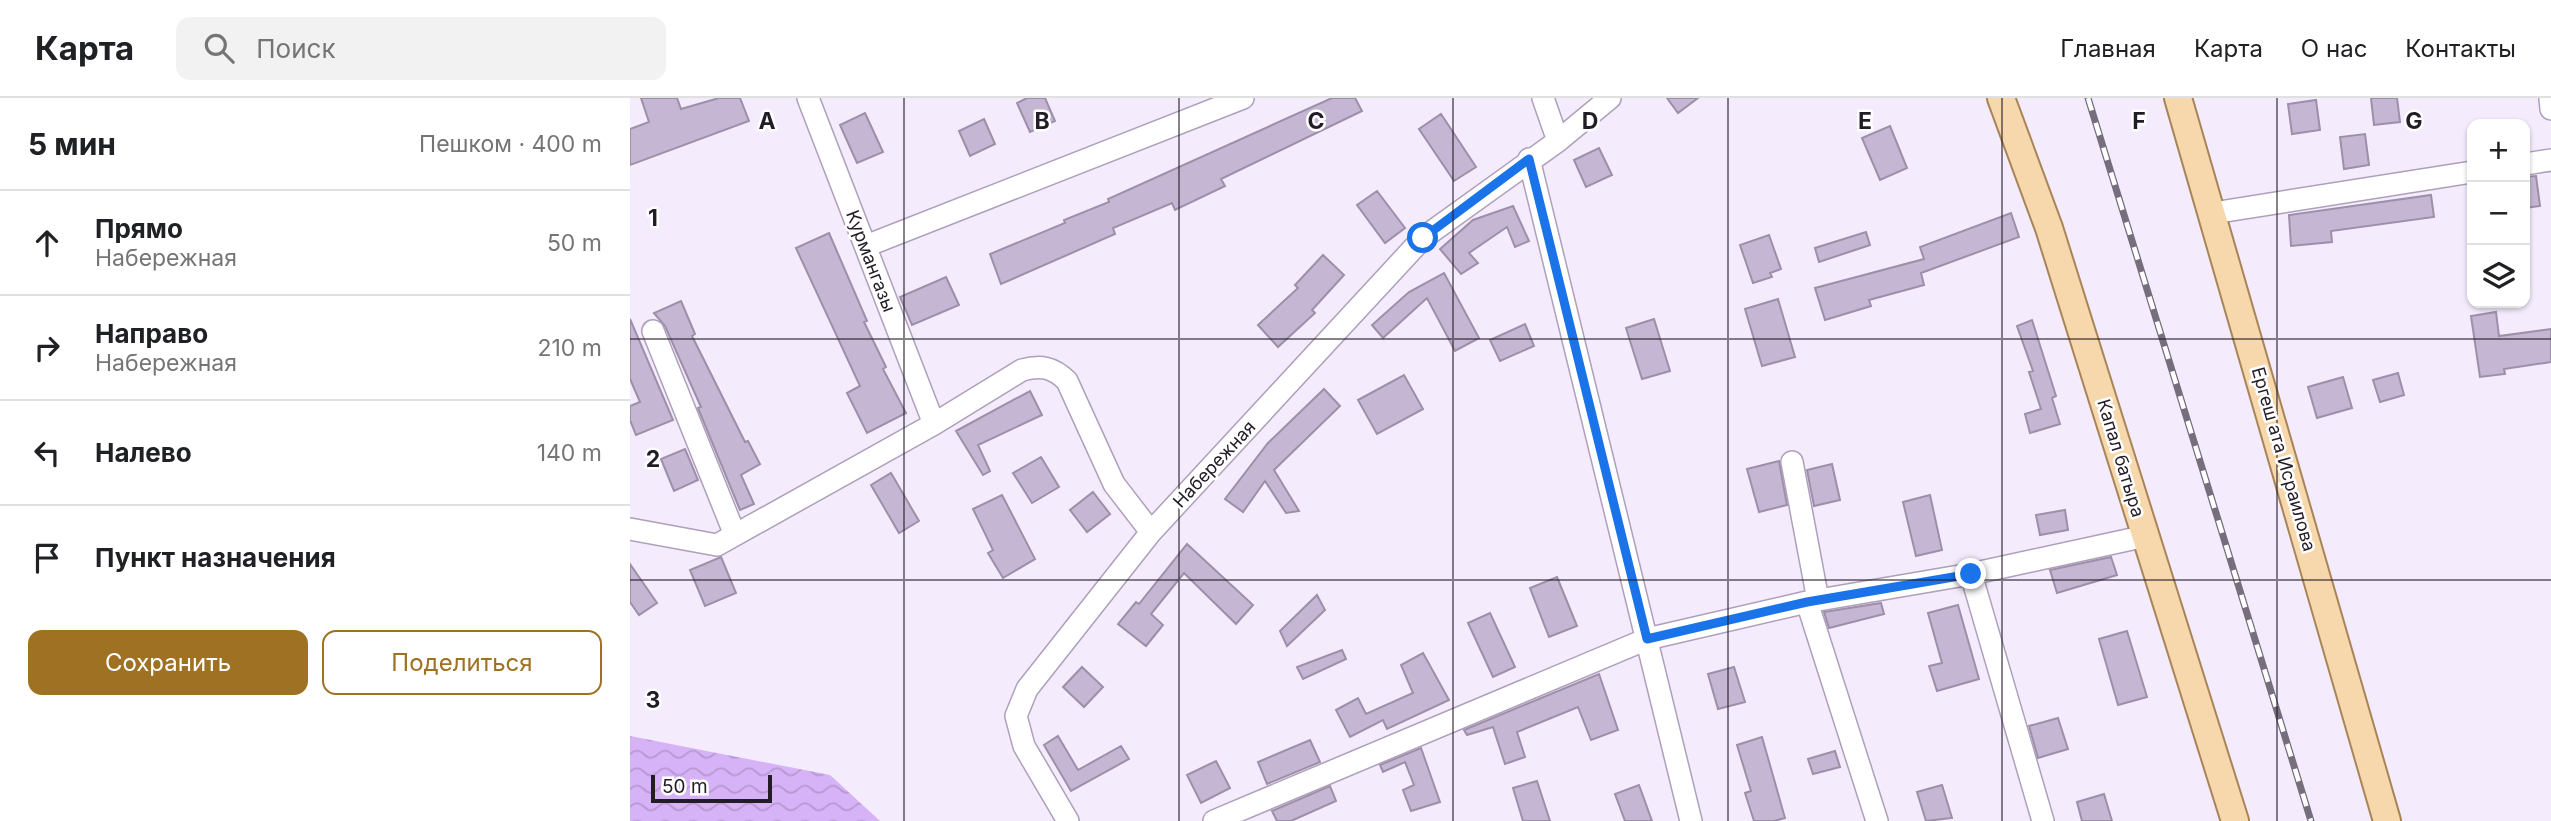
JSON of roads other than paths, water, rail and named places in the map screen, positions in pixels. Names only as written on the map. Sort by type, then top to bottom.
[{"type":"main road","name":"Капал батыра","points":[[2001,98],[2049,228],[2235,821]]},
{"type":"main road","name":"Ергеш ата Исраилова","points":[[2178,98],[2387,821]]},
{"type":"street","name":"Курмангазы","points":[[808,98],[934,424]]},
{"type":"street","points":[[866,246],[1243,98]]},
{"type":"street","points":[[1543,98],[1558,141]]},
{"type":"street","name":"Набережная","points":[[1068,821],[1024,746],[1017,716],[1027,689],[1151,532],[1423,238],[1529,159],[1558,141],[1610,98]]},
{"type":"street","points":[[2550,98],[2551,109]]},
{"type":"street","points":[[1529,159],[1691,821]]},
{"type":"street","points":[[2530,163],[2551,160]]},
{"type":"street","points":[[2213,213],[2467,173]]},
{"type":"street","points":[[653,331],[726,540]]},
{"type":"street","points":[[630,530],[726,540],[934,424],[1022,370],[1037,366],[1055,369],[1067,381],[1114,484],[1151,532]]},
{"type":"street","points":[[1792,462],[1813,601],[1877,821]]},
{"type":"street","points":[[1214,821],[1647,639],[1813,601],[1971,574],[2146,536]]},
{"type":"street","points":[[1971,574],[2043,821]]},
{"type":"water","points":[[630,736],[830,775],[880,821],[630,821]]},
{"type":"railway","points":[[2088,98],[2311,821]]}]
